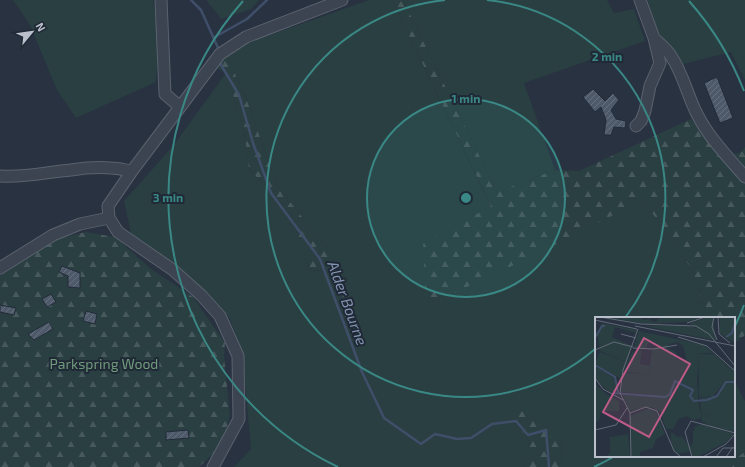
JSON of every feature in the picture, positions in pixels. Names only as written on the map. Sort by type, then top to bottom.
[{"type":"street","points":[[161,0],[166,94],[180,107]]},
{"type":"street","points":[[212,467],[239,419],[238,356],[220,316],[201,295],[173,270],[118,232],[109,218],[108,206],[132,171],[220,54],[246,38],[342,0]]},
{"type":"street","points":[[636,126],[641,121],[645,111],[650,86],[660,63],[654,38],[640,0]]},
{"type":"street","points":[[654,38],[671,56],[700,121],[717,145],[745,177]]},
{"type":"street","points":[[0,176],[11,177],[37,175],[90,168],[111,168],[132,171]]},
{"type":"street","points":[[0,268],[53,235],[80,224],[109,218]]},
{"type":"green space","points":[[13,0],[153,0],[156,17],[158,53],[156,82],[76,118],[57,90],[30,25]]},
{"type":"green space","points":[[206,0],[259,0],[251,9],[221,19]]},
{"type":"green space","points":[[369,0],[392,0],[491,207],[423,244],[643,200],[691,268],[708,317],[595,317],[595,457],[735,457],[735,382],[745,401],[745,451],[737,458],[732,467],[561,467],[562,433],[514,422],[530,442],[524,467],[234,467],[251,449],[242,350],[229,317],[184,272],[131,234],[124,201],[173,146],[226,73],[244,130],[249,169],[291,213],[310,270],[328,272],[340,298],[345,317],[342,329],[353,329],[348,291],[328,250],[277,185],[246,98],[226,54],[239,46]]},
{"type":"green space","points":[[392,0],[403,0],[497,192],[555,170],[579,171],[691,119],[719,155],[740,153],[745,147],[745,335],[735,343],[735,317],[708,317],[691,268],[643,200],[529,258],[426,306],[423,244],[491,206]]},
{"type":"green space","points":[[403,0],[607,0],[614,13],[634,9],[645,41],[524,83],[555,170],[497,192]]},
{"type":"green space","points":[[647,0],[745,0],[745,80],[731,52],[675,66],[656,25]]},
{"type":"green space","points":[[226,54],[246,98],[277,185],[328,250],[348,291],[353,329],[342,329],[345,317],[340,298],[328,272],[310,270],[291,213],[249,169],[244,130],[226,73],[217,68]]},
{"type":"green space","name":"Parkspring Wood","points":[[86,232],[115,237],[151,269],[193,297],[225,343],[224,357],[230,416],[222,445],[199,467],[0,467],[0,275],[57,239]]},
{"type":"green space","points":[[515,404],[562,433],[561,467],[524,467],[530,442],[514,422]]},
{"type":"green space","points":[[745,451],[745,467],[732,467],[737,458]]},
{"type":"building","points":[[717,77],[733,118],[720,123],[704,83]]},
{"type":"building","points":[[593,89],[605,101],[613,93],[619,100],[611,110],[616,119],[626,121],[625,128],[614,127],[611,135],[604,135],[606,120],[601,107],[595,112],[583,97]]},
{"type":"building","points":[[62,266],[80,273],[80,288],[68,287],[68,276],[59,272]]},
{"type":"building","points":[[51,294],[56,302],[47,307],[42,299]]},
{"type":"building","points":[[0,305],[16,308],[14,315],[0,312]]},
{"type":"building","points":[[86,311],[97,314],[95,324],[83,321]]},
{"type":"building","points":[[49,322],[53,329],[34,340],[28,334]]},
{"type":"building","points":[[188,430],[189,438],[166,440],[166,432]]},
{"type":"waterway","name":"Alder Bourne","points":[[191,0],[201,10],[219,50]]},
{"type":"waterway","points":[[213,38],[247,19],[267,0]]},
{"type":"waterway","name":"Alder Bourne","points":[[221,59],[221,65],[239,95],[253,143],[271,193],[320,259],[362,372],[384,418],[421,444],[435,434],[457,439],[471,438],[492,424],[516,421],[528,435],[546,430],[549,467]]}]
